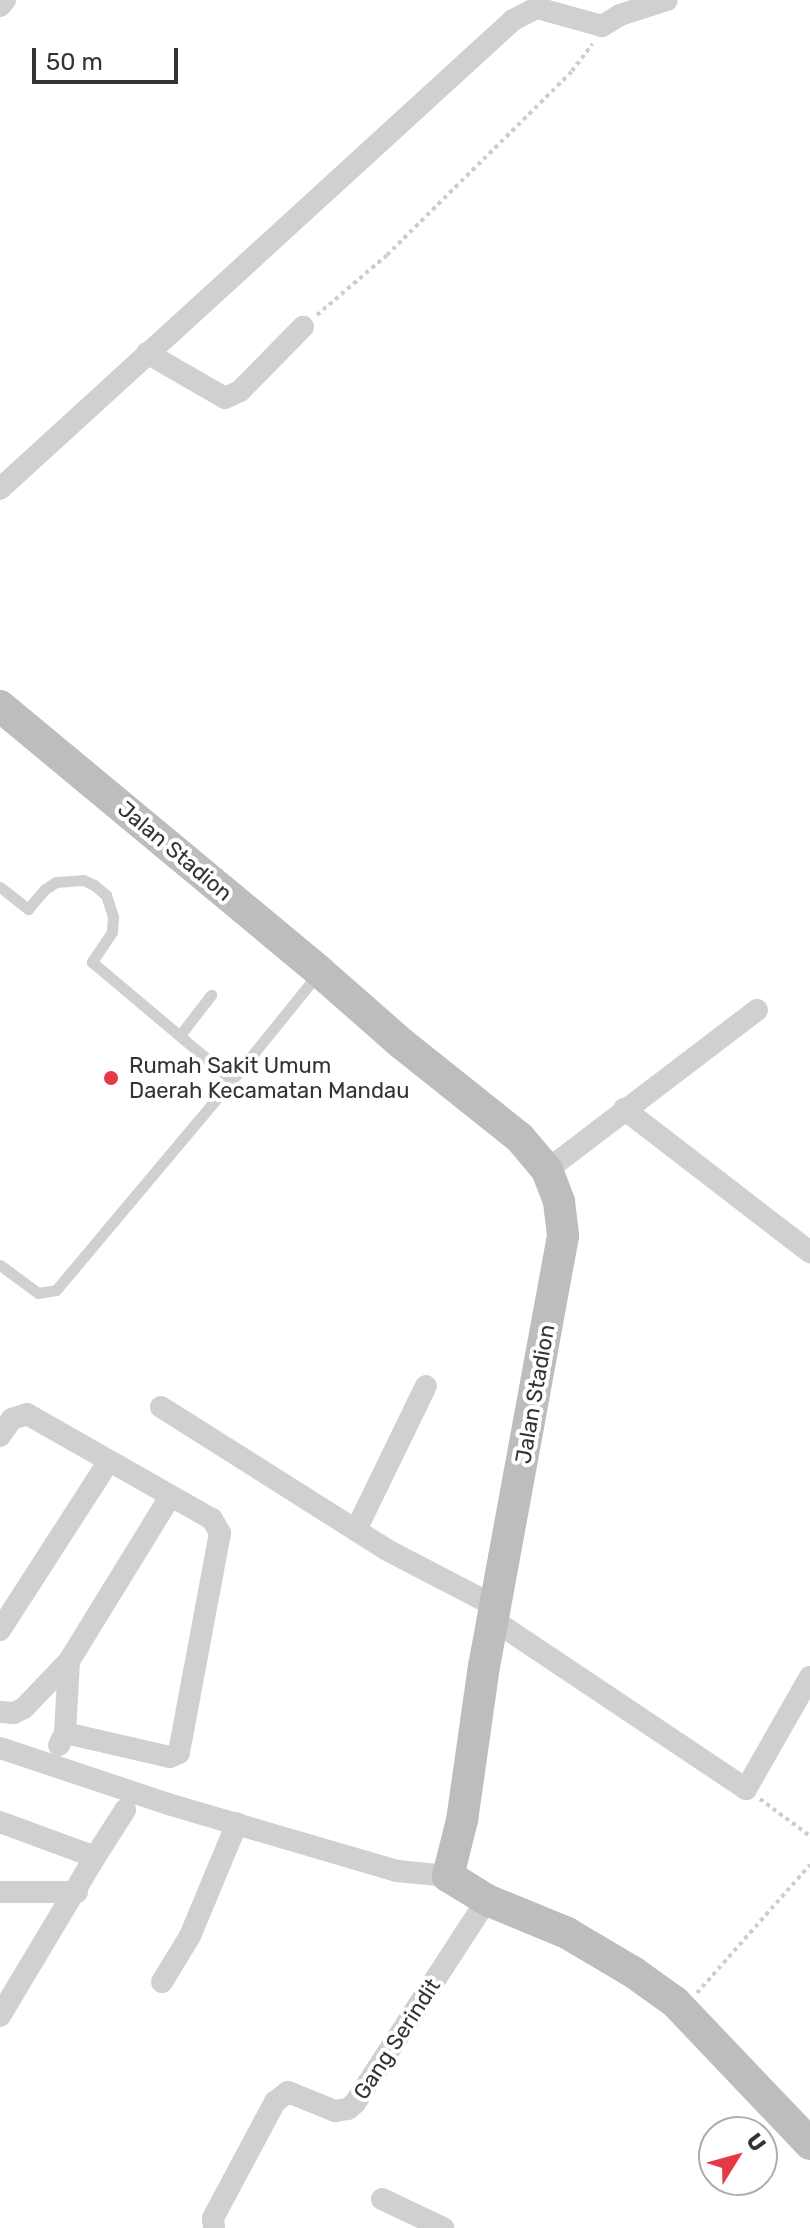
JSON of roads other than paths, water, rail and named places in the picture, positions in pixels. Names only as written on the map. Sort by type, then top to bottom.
[{"type":"street","points":[[0,6],[5,0]]},
{"type":"street","points":[[0,489],[513,20],[537,8],[602,26],[620,15],[667,0]]},
{"type":"street","points":[[147,353],[225,398],[240,391],[303,327]]},
{"type":"street","name":"Jalan Stadion","points":[[0,706],[401,1043],[520,1138],[547,1170],[559,1202],[563,1236],[494,1613],[462,1820],[448,1876]]},
{"type":"street","points":[[547,1170],[757,1010]]},
{"type":"street","points":[[624,1109],[810,1252]]},
{"type":"street","points":[[356,1530],[426,1386]]},
{"type":"street","points":[[161,1407],[494,1613],[746,1789],[810,1677]]},
{"type":"street","points":[[0,1436],[12,1419],[27,1414],[212,1519],[220,1533],[180,1749],[170,1757],[65,1733]]},
{"type":"street","points":[[0,1630],[109,1461]]},
{"type":"street","points":[[0,1712],[14,1713],[24,1708],[69,1661],[170,1497]]},
{"type":"street","points":[[51,1763],[65,1733],[69,1661]]},
{"type":"street","points":[[0,1748],[168,1804],[397,1871],[448,1876],[487,1900],[567,1933],[633,1972],[683,2010],[810,2144]]},
{"type":"street","points":[[0,2016],[7,1993],[77,1892],[125,1810]]},
{"type":"street","points":[[0,1822],[95,1857]]},
{"type":"street","points":[[162,1982],[190,1936],[237,1823]]},
{"type":"street","points":[[0,1892],[77,1892]]},
{"type":"street","name":"Gang Serindit","points":[[214,2228],[213,2218],[275,2102],[288,2092],[335,2111],[348,2109],[355,2103],[487,1900]]},
{"type":"street","points":[[382,2199],[443,2228]]},
{"type":"lane","points":[[0,887],[28,909],[44,890],[56,882],[83,880],[94,885],[106,895],[113,917],[112,932],[92,962],[232,1080]]},
{"type":"lane","points":[[0,1265],[38,1293],[56,1290],[319,971]]},
{"type":"lane","points":[[180,1035],[211,995]]},
{"type":"place","name":"Rumah Sakit Umum Daerah Kecamatan Mandau","points":[[111,1078]]}]
